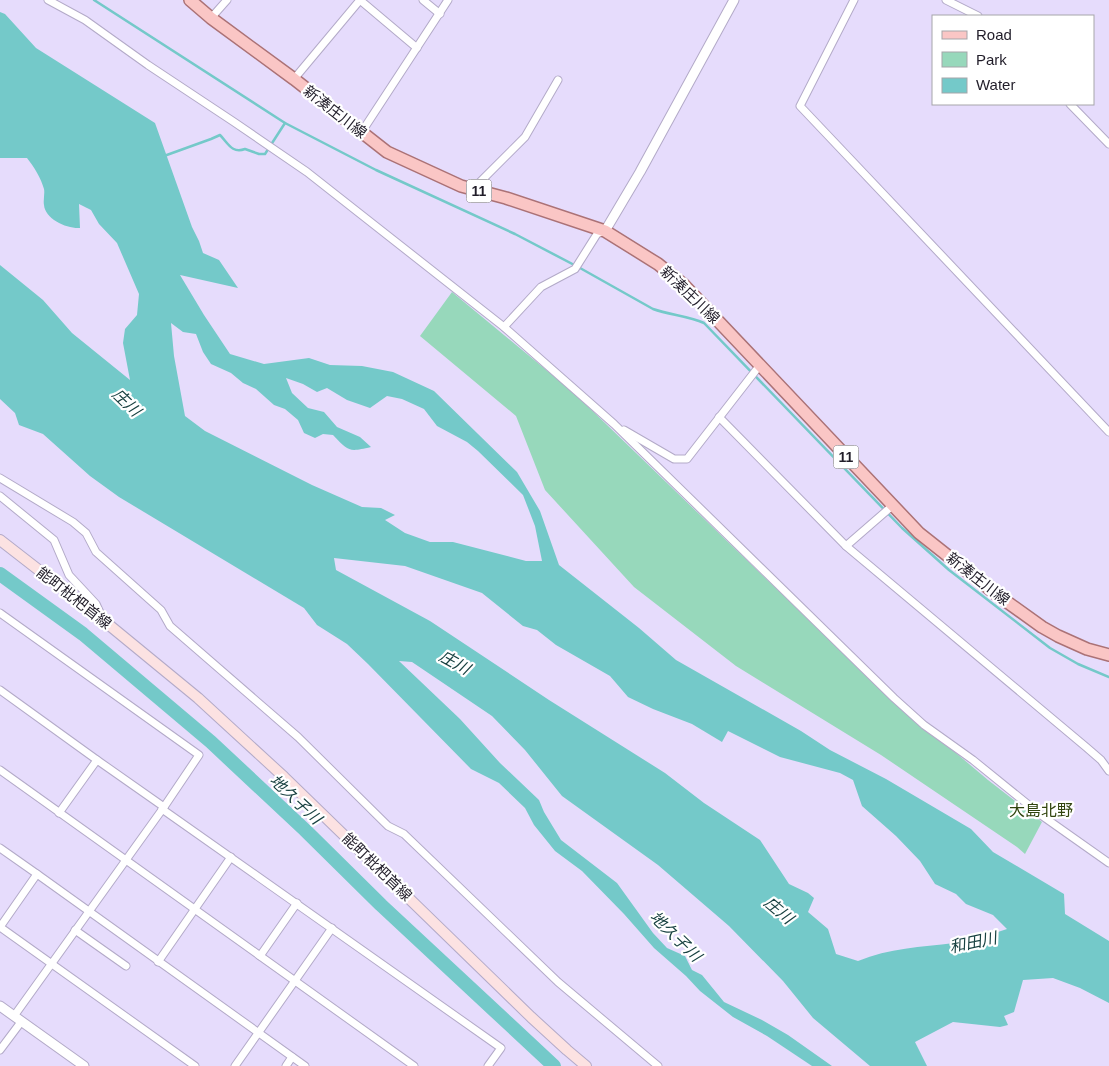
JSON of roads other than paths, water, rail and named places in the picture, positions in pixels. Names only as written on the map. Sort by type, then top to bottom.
[{"type":"main road","name":"新湊庄川線","points":[[190,0],[387,152],[461,186],[606,231],[634,247],[684,285],[919,533],[1042,627],[1087,649],[1109,655]]},
{"type":"main road","name":"能町枇杷首線","points":[[0,540],[103,620],[198,698],[284,777],[566,1050],[586,1066]]},
{"type":"street","points":[[48,0],[85,20],[148,65],[307,172],[504,327],[614,424],[894,698],[1041,816],[1109,863]]},
{"type":"street","points":[[211,18],[227,0]]},
{"type":"street","points":[[294,79],[360,0],[417,48]]},
{"type":"street","points":[[423,0],[440,14]]},
{"type":"street","points":[[361,133],[448,0]]},
{"type":"street","points":[[504,327],[541,288],[577,266],[597,234],[606,231],[636,180],[734,0]]},
{"type":"street","points":[[854,0],[800,106],[1109,432]]},
{"type":"street","points":[[946,0],[976,15]]},
{"type":"street","points":[[473,189],[525,137],[558,80]]},
{"type":"street","points":[[1071,105],[1109,144]]},
{"type":"street","points":[[614,424],[674,459],[687,459],[760,365]]},
{"type":"street","points":[[719,416],[846,546],[1086,747],[1101,760],[1109,771]]},
{"type":"street","points":[[0,478],[73,522],[86,533],[96,552],[161,610],[170,626],[298,737],[388,826],[404,834],[558,982],[658,1066]]},
{"type":"street","points":[[0,496],[54,540],[69,575],[96,604],[103,620]]},
{"type":"street","points":[[846,546],[892,506]]},
{"type":"street","points":[[0,613],[199,755],[51,964],[0,1050]]},
{"type":"street","points":[[0,690],[231,857],[501,1048],[488,1066]]},
{"type":"street","points":[[59,813],[97,760]]},
{"type":"street","points":[[0,770],[414,1066]]},
{"type":"street","points":[[0,848],[305,1066]]},
{"type":"street","points":[[158,962],[231,857]]},
{"type":"street","points":[[37,874],[0,927],[195,1066]]},
{"type":"street","points":[[260,956],[297,903]]},
{"type":"street","points":[[235,1066],[332,928]]},
{"type":"street","points":[[75,930],[126,966]]},
{"type":"street","points":[[0,1006],[84,1066]]},
{"type":"street","points":[[566,1050],[576,1066]]},
{"type":"street","points":[[286,1066],[292,1057]]},
{"type":"water","points":[[0,12],[5,14],[36,48],[155,123],[203,253],[219,260],[238,288],[180,275],[230,354],[264,364],[309,358],[330,365],[362,366],[393,372],[434,391],[517,472],[540,511],[559,565],[639,628],[676,660],[801,731],[830,750],[886,779],[971,829],[993,852],[1064,894],[1065,914],[1109,941],[1109,1003],[1080,988],[1053,978],[1023,980],[1014,1012],[1004,1016],[1008,1025],[1000,1027],[953,1022],[915,1042],[927,1066],[870,1066],[813,1018],[783,981],[729,926],[658,865],[562,796],[525,750],[492,716],[412,662],[399,661],[460,719],[500,763],[539,800],[561,840],[617,883],[653,933],[667,948],[685,956],[692,970],[702,975],[724,1002],[788,1035],[832,1066],[812,1066],[767,1036],[733,1017],[700,991],[654,948],[582,871],[555,851],[534,825],[525,808],[499,783],[471,769],[368,664],[347,644],[317,625],[304,608],[119,497],[90,476],[43,434],[19,425],[15,413],[0,399],[0,265],[43,300],[72,333],[130,380],[123,343],[125,329],[137,315],[139,294],[117,243],[99,224],[91,210],[79,204],[80,228],[69,227],[52,219],[45,210],[43,185],[27,158],[0,158]],"holes":[[[171,323],[183,332],[196,334],[203,352],[211,364],[231,373],[243,383],[256,389],[274,405],[285,409],[298,420],[304,433],[315,438],[323,434],[333,435],[346,448],[358,450],[371,447],[360,437],[337,427],[324,412],[308,408],[292,393],[286,378],[303,384],[317,392],[327,388],[347,400],[370,408],[387,396],[402,399],[424,409],[437,426],[467,442],[523,495],[535,526],[542,561],[526,561],[453,542],[430,542],[405,533],[385,520],[395,515],[381,508],[362,507],[312,485],[205,431],[185,416],[174,356]],[[334,558],[405,566],[482,593],[523,626],[537,630],[556,645],[610,676],[628,697],[692,724],[722,742],[728,731],[780,757],[840,773],[853,780],[862,806],[896,836],[920,861],[935,884],[956,894],[966,904],[993,915],[1007,929],[954,943],[881,953],[858,961],[836,954],[828,929],[808,912],[814,898],[789,884],[760,840],[704,803],[665,773],[549,700],[430,621],[336,570]]]},
{"type":"waterway","points":[[94,0],[285,123],[376,170],[515,234],[653,309],[704,323],[902,528],[949,570],[1050,648],[1078,664],[1109,677]]},
{"type":"waterway","points":[[164,156],[220,135],[233,149],[245,149],[265,154],[285,123]]},
{"type":"waterway","name":"地久子川","points":[[0,574],[83,634],[211,742],[305,830],[381,905],[554,1066]]},
{"type":"district","name":"大島北野","points":[[1041,810]]},
{"type":"water label","name":"庄川","points":[[127,402]]},
{"type":"water label","name":"庄川","points":[[455,662]]},
{"type":"water label","name":"庄川","points":[[779,910]]},
{"type":"water label","name":"和田川","points":[[973,942]]}]
